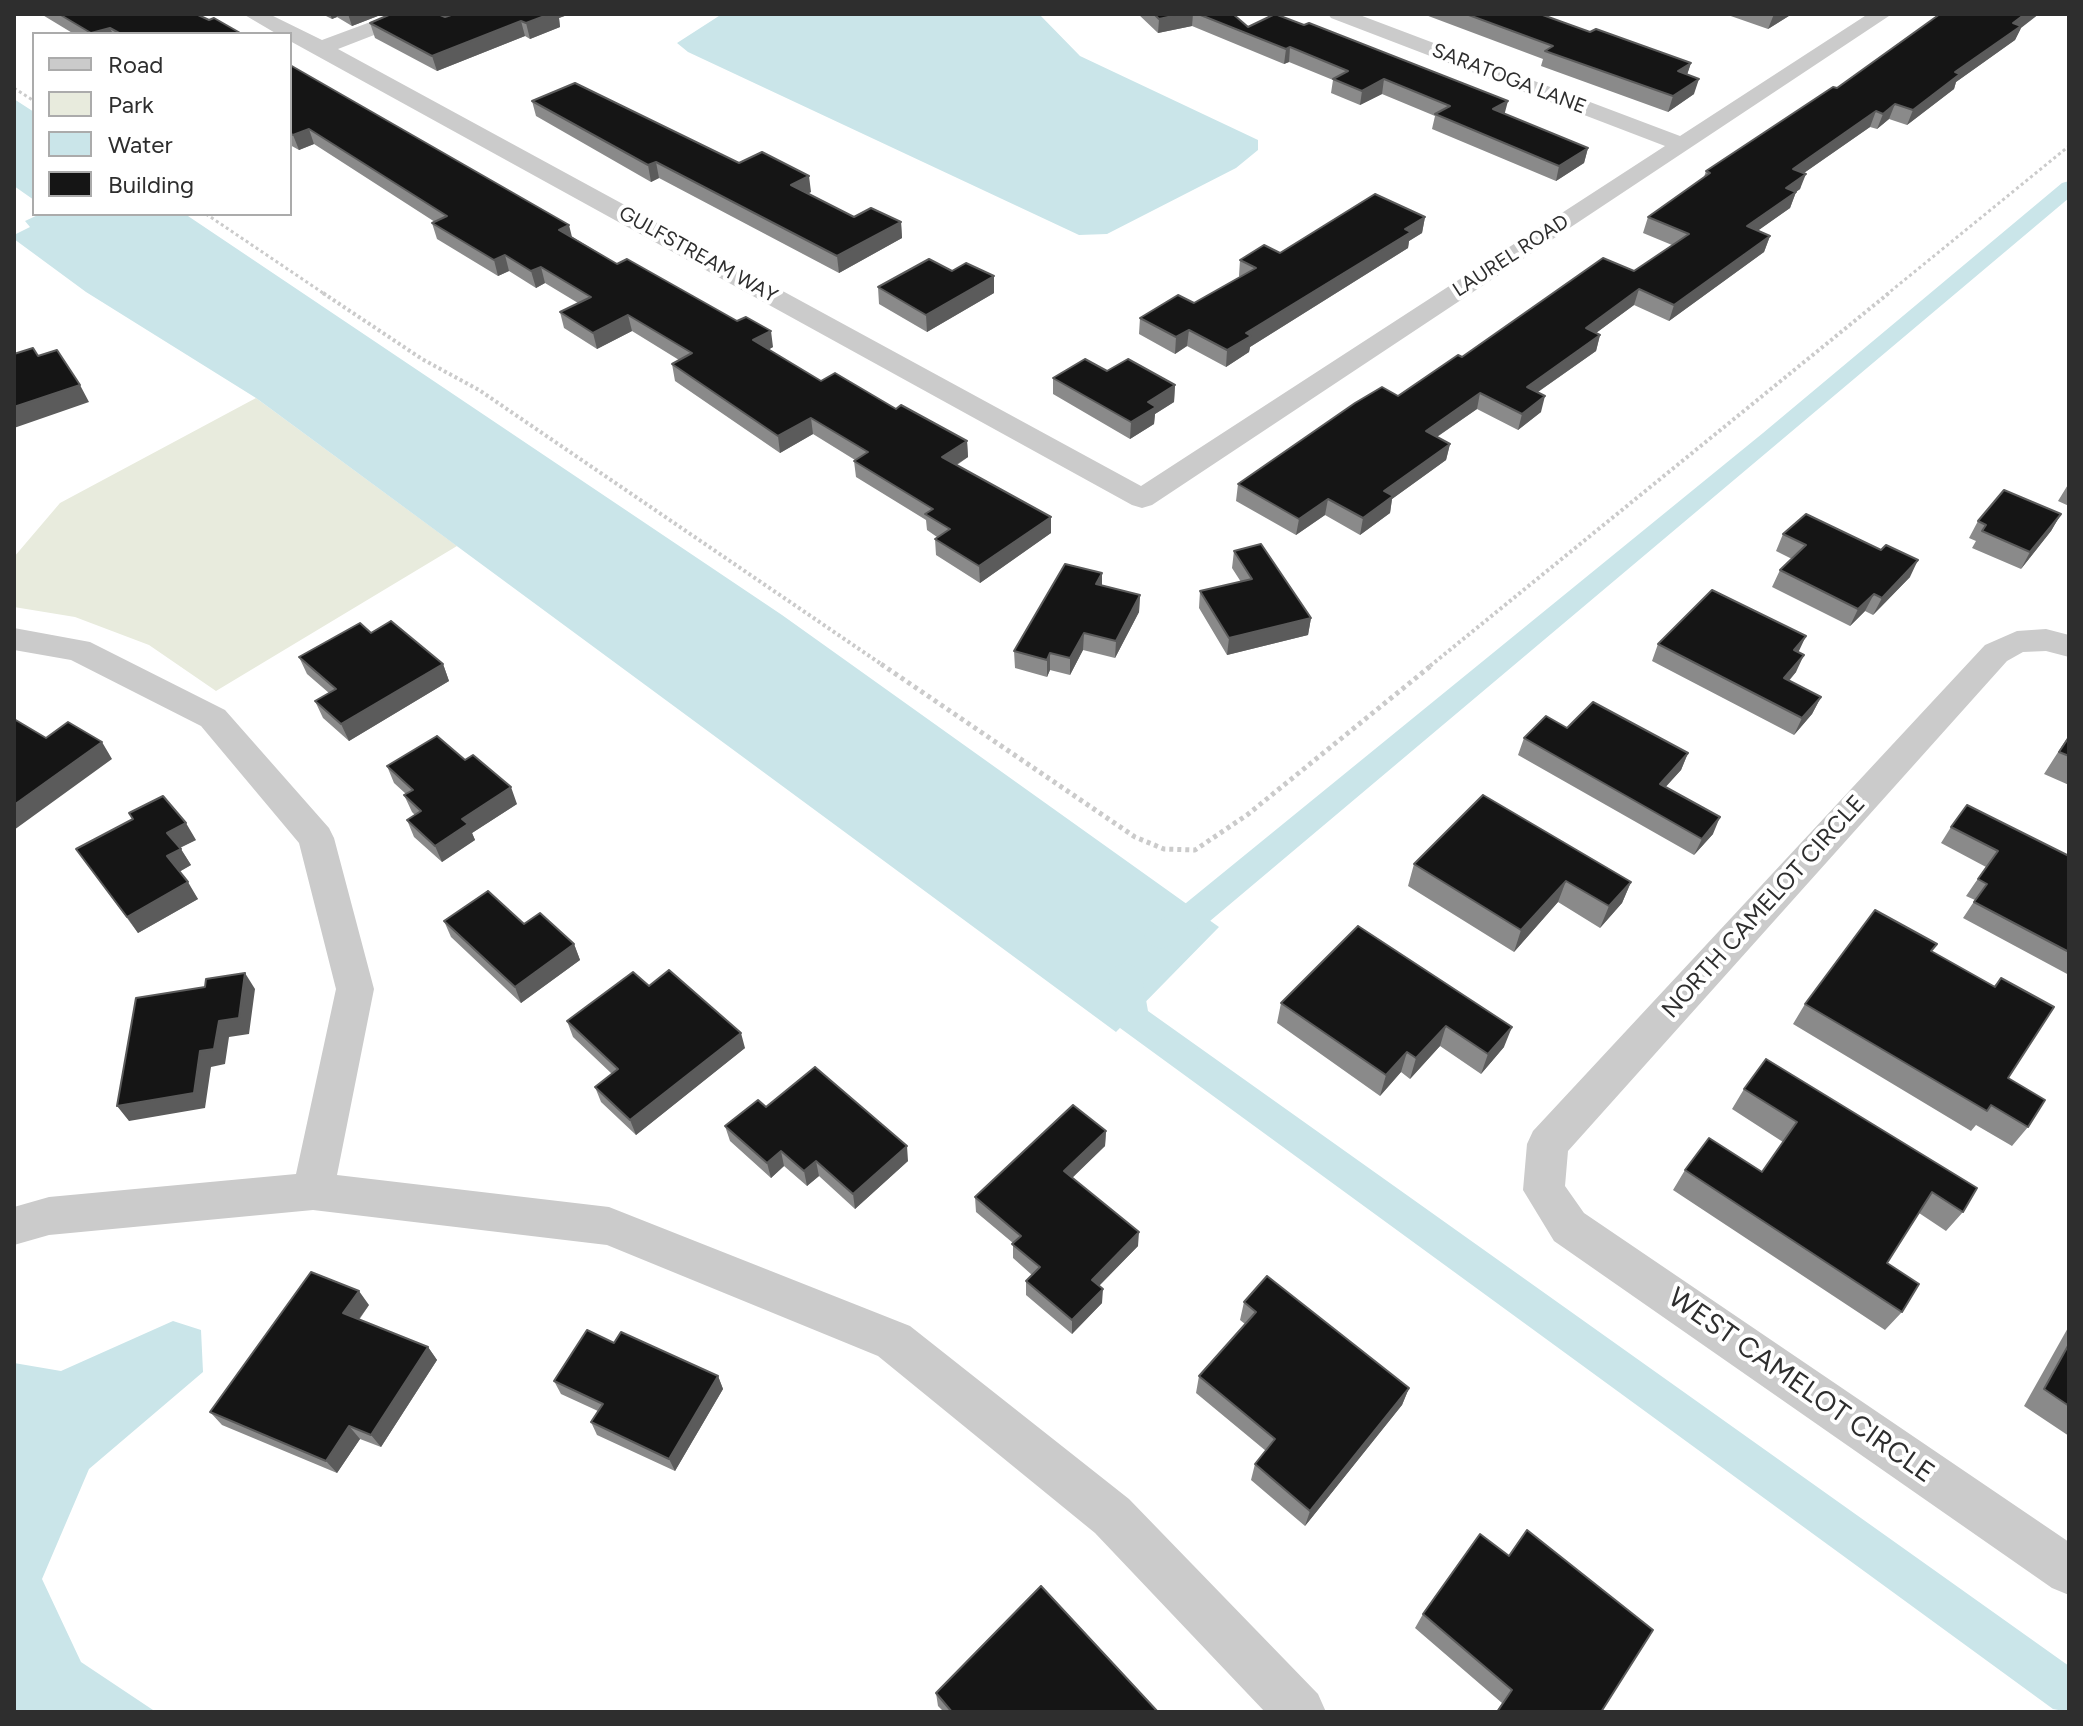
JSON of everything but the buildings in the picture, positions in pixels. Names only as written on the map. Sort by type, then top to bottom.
[{"type":"street","name":"GULFSTREAM WAY","points":[[253,14],[289,32]]},
{"type":"street","points":[[321,48],[411,14]]},
{"type":"street","name":"SARATOGA LANE","points":[[1338,14],[1680,144]]},
{"type":"street","name":"LAUREL ROAD","points":[[1142,499],[1882,14]]},
{"type":"street","name":"GULFSTREAM WAY","points":[[292,34],[1142,499]]},
{"type":"street","points":[[14,639],[79,650],[213,718],[316,838],[355,989],[313,1191]]},
{"type":"street","name":"NORTH CAMELOT CIRCLE","points":[[1544,1190],[1548,1144],[1996,653],[2017,642],[2046,640],[2069,646]]},
{"type":"street","name":"WEST CAMELOT CIRCLE","points":[[1544,1190],[1569,1227],[2069,1571]]},
{"type":"street","points":[[14,1226],[49,1216],[313,1191],[609,1226],[894,1341],[1112,1516],[1300,1712]]},
{"type":"path","points":[[14,88],[32,100]]},
{"type":"green space","points":[[256,398],[457,546],[216,691],[149,645],[75,617],[14,607],[14,557],[60,503]]},
{"type":"water","points":[[722,14],[1039,14],[1080,56],[1258,140],[1258,150],[1236,168],[1107,234],[1079,235],[688,52],[677,43]]},
{"type":"water","points":[[14,99],[32,111],[32,199],[14,186]]},
{"type":"water","points":[[36,216],[188,216],[782,615],[1219,927],[1116,1032],[256,398],[86,292],[14,239],[14,235],[30,227],[25,221]]},
{"type":"water","points":[[173,1321],[201,1330],[203,1372],[89,1469],[42,1579],[81,1662],[156,1712],[14,1712],[14,1363],[61,1371]]},
{"type":"waterway","points":[[1161,936],[1198,912],[1772,438],[2069,187]]},
{"type":"waterway","points":[[1125,977],[1132,1018],[2069,1693]]}]
